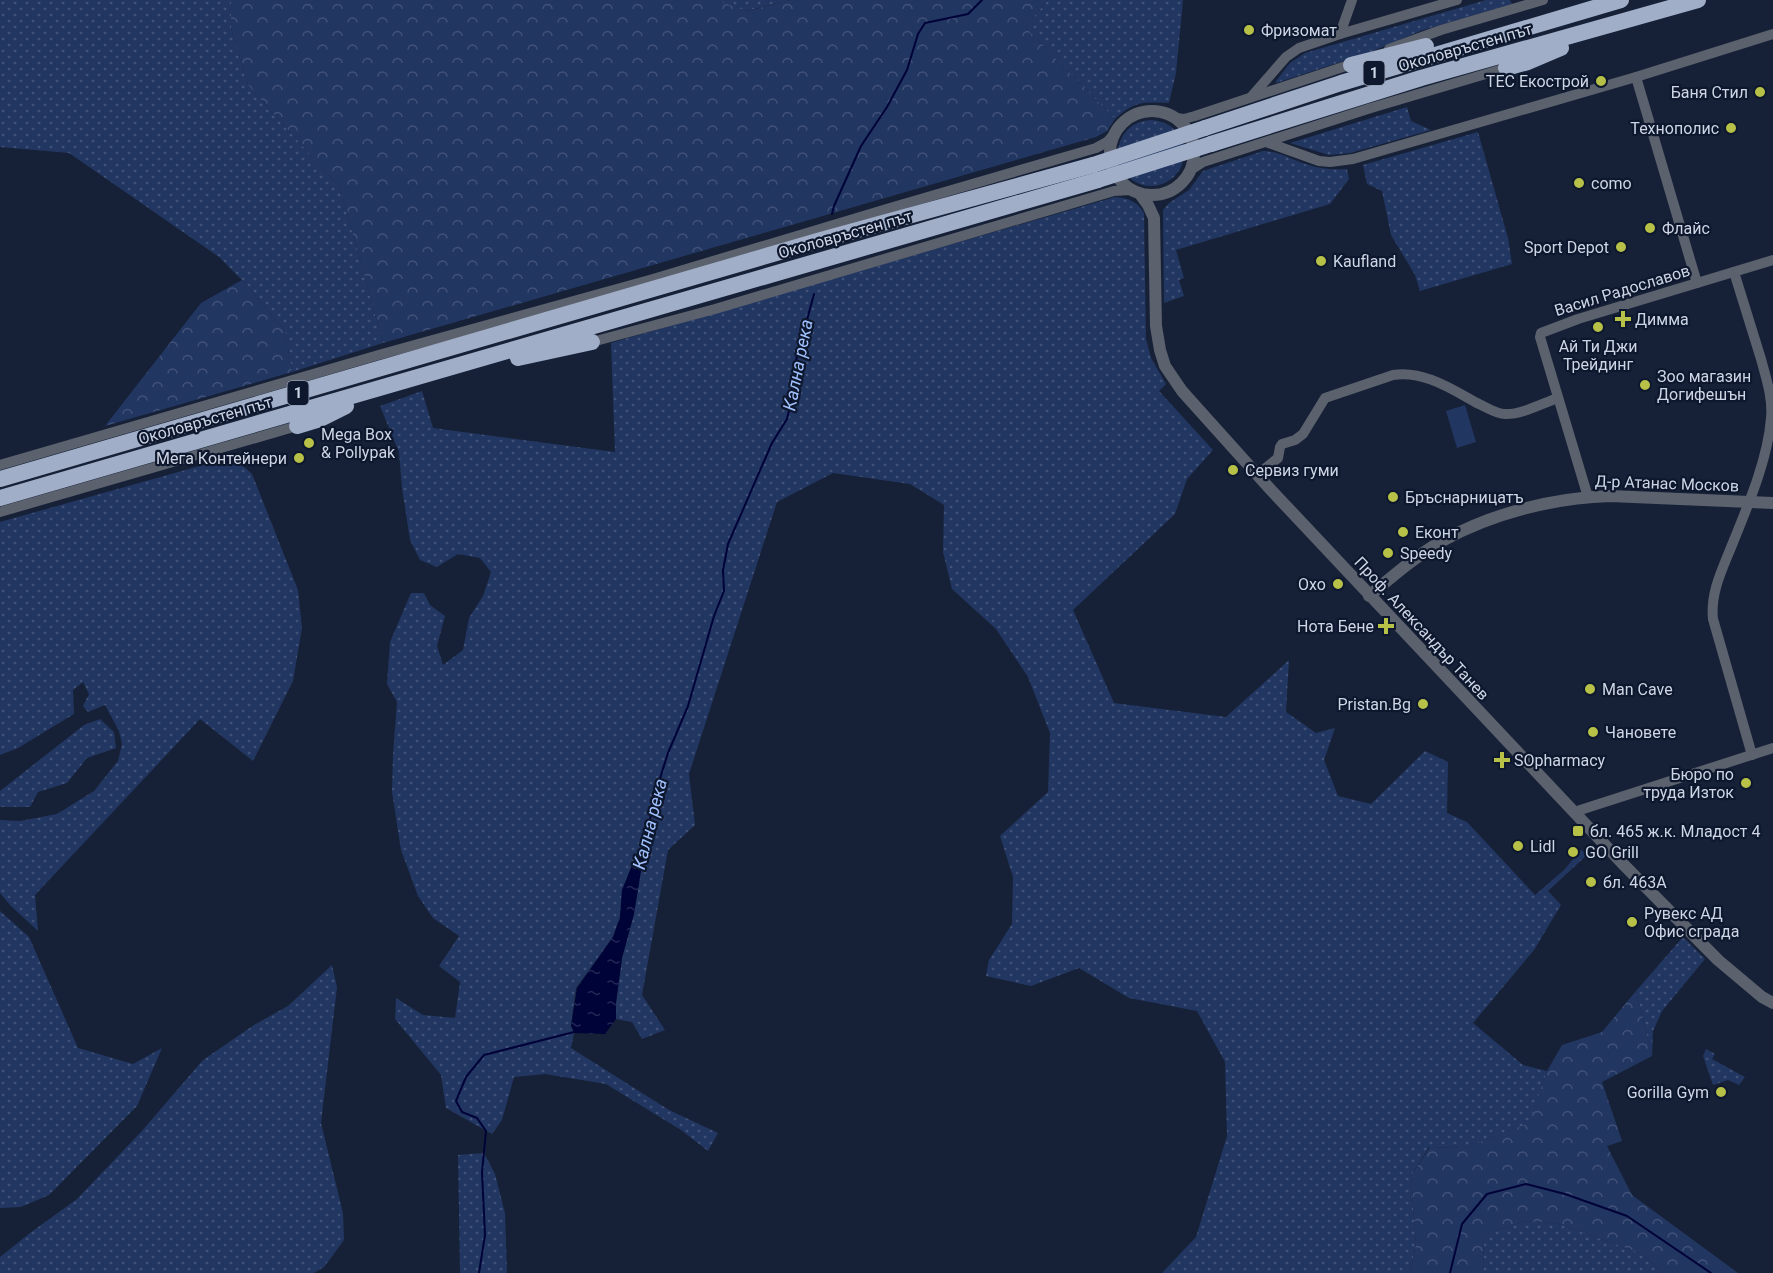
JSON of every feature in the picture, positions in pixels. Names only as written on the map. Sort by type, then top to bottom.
[{"type":"highway","name":"Околовръстен път","points":[[1208,136],[1341,83],[1621,0]]},
{"type":"highway","name":"Околовръстен път","points":[[0,498],[454,367],[1208,136],[1698,0]]},
{"type":"highway","points":[[1506,68],[1528,62],[1626,20]]},
{"type":"highway","points":[[1351,65],[1448,41],[1545,23]]},
{"type":"highway","name":"Околовръстен път","points":[[0,478],[722,269],[1095,172]]},
{"type":"highway","points":[[679,272],[722,269]]},
{"type":"highway","points":[[572,313],[614,290]]},
{"type":"highway","points":[[454,367],[496,363],[592,342]]},
{"type":"highway","points":[[297,426],[320,419],[388,386]]},
{"type":"street","points":[[1340,34],[1352,0]]},
{"type":"street","points":[[1250,98],[1256,94],[1286,57],[1299,48],[1457,0]]},
{"type":"street","points":[[1136,192],[1117,177],[1110,159],[1110,150],[1116,132],[1126,120],[1139,113],[1162,112],[1184,119],[1195,116],[1351,65],[1424,35],[1543,0]]},
{"type":"street","points":[[1266,142],[1319,161],[1342,161],[1636,77],[1773,34]]},
{"type":"street","points":[[1192,169],[1203,162],[1506,68]]},
{"type":"street","points":[[1636,77],[1697,283]]},
{"type":"street","points":[[592,342],[716,309],[1114,190],[1166,194],[1179,186],[1189,175],[1195,155],[1193,141],[1186,128],[1176,118]]},
{"type":"street","name":"Околовръстен път","points":[[0,465],[382,354],[679,272],[1096,148],[1104,144],[1116,132]]},
{"type":"street","name":"Проф. Александър Танев","points":[[1136,192],[1148,205],[1154,218],[1156,326],[1160,350],[1165,366],[1182,391],[1257,476],[1574,812],[1718,960],[1773,1004]]},
{"type":"street","name":"Проф. Александър Танев","points":[[1154,218],[1166,194]]},
{"type":"street","name":"Васил Радославов","points":[[1588,497],[1540,333],[1773,260]]},
{"type":"street","points":[[1734,272],[1764,372],[1771,403],[1771,418],[1749,502],[1720,574],[1712,609],[1752,755]]},
{"type":"street","points":[[1257,476],[1278,458],[1282,444],[1295,440],[1303,434],[1325,398],[1393,375],[1403,373],[1419,375],[1498,413],[1513,414],[1558,399]]},
{"type":"street","name":"Околовръстен път","points":[[0,512],[297,426]]},
{"type":"street","name":"Д-р Атанас Москов","points":[[1369,596],[1442,541],[1467,528],[1531,507],[1588,497],[1622,496],[1773,502]]},
{"type":"street","points":[[1574,812],[1773,748]]},
{"type":"green space","points":[[0,0],[231,0],[231,28],[248,85],[340,188],[383,343],[292,372],[285,331],[242,280],[219,257],[69,153],[0,147]]},
{"type":"green space","points":[[231,0],[716,0],[747,11],[790,0],[1048,0],[1025,27],[1115,119],[1107,131],[1096,137],[383,343],[340,188],[248,85],[231,28]]},
{"type":"green space","points":[[716,0],[790,0],[746,11]]},
{"type":"green space","points":[[1048,0],[1183,0],[1176,73],[1169,103],[1139,104],[1115,119],[1025,27]]},
{"type":"green space","points":[[1486,0],[1510,0],[1512,4],[1423,30],[1368,53],[1276,83],[1290,63],[1305,53]]},
{"type":"green space","points":[[1407,107],[1411,121],[1431,130],[1350,153],[1329,155],[1290,143]]},
{"type":"green space","points":[[1144,120],[1158,120],[1170,125],[1179,134],[1184,153],[1182,166],[1175,177],[1158,186],[1144,186],[1132,181],[1123,172],[1118,160],[1118,146],[1123,134],[1132,125]]},
{"type":"green space","points":[[1478,132],[1508,238],[1512,264],[1420,291],[1415,275],[1391,235],[1382,191],[1367,184],[1363,165]]},
{"type":"green space","points":[[1263,151],[1318,167],[1347,169],[1349,179],[1330,204],[1176,250],[1184,278],[1179,280],[1184,296],[1164,303],[1163,210],[1169,203],[1189,190],[1203,171]]},
{"type":"green space","points":[[1115,197],[1132,201],[1144,213],[1146,339],[1151,358],[1166,384],[1159,391],[1213,450],[1187,479],[1175,514],[1073,610],[1114,703],[1226,717],[1289,660],[1286,712],[1316,733],[1335,728],[1324,760],[1338,796],[1371,804],[1425,751],[1448,762],[1447,813],[1467,822],[1535,895],[1564,870],[1581,850],[1588,854],[1548,891],[1561,905],[1534,950],[1473,1023],[1523,1065],[1547,1071],[1530,1123],[1465,1148],[1429,1147],[1411,1176],[1416,1244],[1410,1273],[1162,1273],[1196,1237],[1227,1136],[1225,1062],[1197,1011],[1129,998],[1079,968],[1031,986],[986,976],[989,960],[1012,924],[1013,877],[1000,836],[1048,792],[1050,733],[1028,677],[996,629],[952,589],[943,552],[944,505],[910,484],[833,473],[777,502],[689,774],[695,825],[668,850],[642,995],[665,1030],[642,1039],[632,1022],[616,1019],[622,958],[634,914],[644,848],[633,863],[622,890],[620,917],[613,937],[576,988],[571,1025],[574,1033],[571,1048],[669,1110],[718,1133],[708,1151],[681,1130],[606,1084],[545,1074],[514,1077],[502,1120],[492,1134],[446,1108],[441,1075],[395,1019],[396,998],[423,1015],[455,1018],[460,982],[439,966],[459,936],[433,918],[418,896],[401,850],[392,792],[397,702],[387,684],[390,642],[411,593],[424,593],[430,605],[445,616],[437,646],[443,665],[463,650],[469,618],[483,596],[491,572],[480,558],[458,554],[437,567],[420,560],[410,540],[399,452],[380,406],[422,391],[433,428],[615,452],[611,343]]},
{"type":"green space","points":[[242,280],[285,331],[292,372],[105,426],[201,303]]},
{"type":"green space","points":[[1465,405],[1476,442],[1457,448],[1446,411]]},
{"type":"green space","points":[[221,460],[242,465],[252,474],[298,590],[302,628],[293,681],[253,761],[200,719],[35,895],[38,931],[0,893],[0,820],[20,821],[57,814],[94,791],[118,761],[122,744],[119,731],[105,705],[88,712],[83,706],[89,694],[83,682],[73,690],[74,714],[18,748],[0,755],[0,522]]},
{"type":"green space","points":[[100,719],[114,732],[116,748],[87,758],[67,783],[38,792],[30,807],[0,807],[0,791],[84,725]]},
{"type":"green space","points":[[0,911],[29,937],[78,1048],[133,1064],[162,1048],[137,1106],[49,1195],[21,1207],[0,1208]]},
{"type":"green space","points":[[1683,937],[1705,959],[1662,1011],[1653,1031],[1652,1056],[1636,991]]},
{"type":"green space","points":[[332,965],[337,987],[321,1123],[343,1213],[344,1240],[324,1267],[314,1273],[0,1273],[0,1257],[77,1199],[141,1132],[203,1060],[254,1025],[288,1006]]},
{"type":"green space","points":[[1636,991],[1652,1056],[1602,1082],[1622,1141],[1607,1146],[1632,1195],[1738,1273],[1664,1273],[1640,1253],[1559,1224],[1525,1221],[1484,1235],[1483,1273],[1410,1273],[1416,1244],[1411,1176],[1430,1147],[1465,1148],[1529,1123],[1547,1071],[1562,1045],[1602,1032]]},
{"type":"green space","points":[[1706,1049],[1715,1054],[1712,1059],[1745,1077],[1739,1085],[1728,1080],[1713,1085],[1703,1056]]},
{"type":"green space","points":[[484,1153],[495,1174],[505,1213],[507,1273],[460,1273],[458,1155]]},
{"type":"green space","points":[[1525,1221],[1559,1224],[1640,1253],[1664,1273],[1483,1273],[1484,1235]]},
{"type":"water","points":[[645,847],[634,914],[622,958],[616,1019],[605,1034],[574,1033],[571,1026],[577,988],[613,937],[620,917],[622,890],[633,863]]},
{"type":"waterway","name":"Кална река","points":[[832,214],[861,146],[887,107],[907,70],[918,34],[925,23],[968,14],[982,0]]},
{"type":"waterway","name":"Кална река","points":[[644,849],[656,791],[668,753],[688,706],[714,616],[724,591],[723,570],[728,544],[772,443],[787,419],[795,385],[795,364],[814,294]]},
{"type":"waterway","name":"Кална река","points":[[479,1273],[485,1235],[482,1172],[486,1131],[477,1118],[462,1112],[456,1101],[466,1077],[484,1055],[574,1032]]},
{"type":"waterway","points":[[1450,1273],[1462,1224],[1487,1194],[1526,1184],[1565,1194],[1627,1216],[1711,1273]]},
{"type":"place","name":"Фризомат","points":[[1249,30]]},
{"type":"place","name":"ТЕС Екострой","points":[[1601,81]]},
{"type":"place","name":"Баня Стил","points":[[1760,92]]},
{"type":"place","name":"Технополис","points":[[1731,128]]},
{"type":"place","name":"como","points":[[1579,183]]},
{"type":"place","name":"Флайс","points":[[1650,228]]},
{"type":"place","name":"Sport Depot","points":[[1621,247]]},
{"type":"place","name":"Kaufland","points":[[1321,261]]},
{"type":"place","name":"Димма","points":[[1623,319]]},
{"type":"place","name":"Ай Ти Джи Трейдинг","points":[[1598,327]]},
{"type":"place","name":"Зоо магазин Догифешън","points":[[1645,385]]},
{"type":"place","name":"Mega Box & Pollypak","points":[[309,443]]},
{"type":"place","name":"Мега Контейнери","points":[[299,458]]},
{"type":"place","name":"Сервиз гуми","points":[[1233,470]]},
{"type":"place","name":"Бръснарницатъ","points":[[1393,497]]},
{"type":"place","name":"Еконт","points":[[1403,532]]},
{"type":"place","name":"Speedy","points":[[1388,553]]},
{"type":"place","name":"Охо","points":[[1338,584]]},
{"type":"place","name":"Нота Бене","points":[[1386,626]]},
{"type":"place","name":"Man Cave","points":[[1590,689]]},
{"type":"place","name":"Pristan.Bg","points":[[1423,704]]},
{"type":"place","name":"Чановете","points":[[1593,732]]},
{"type":"place","name":"SOpharmacy","points":[[1502,760]]},
{"type":"place","name":"Бюро по труда Изток","points":[[1746,783]]},
{"type":"place","name":"бл. 465 ж.к. Младост 4","points":[[1578,831]]},
{"type":"place","name":"Lidl","points":[[1518,846]]},
{"type":"place","name":"GO Grill","points":[[1573,852]]},
{"type":"place","name":"бл. 463А","points":[[1591,882]]},
{"type":"place","name":"Рувекс АД Офис сграда","points":[[1632,922]]},
{"type":"place","name":"Gorilla Gym","points":[[1721,1092]]}]
